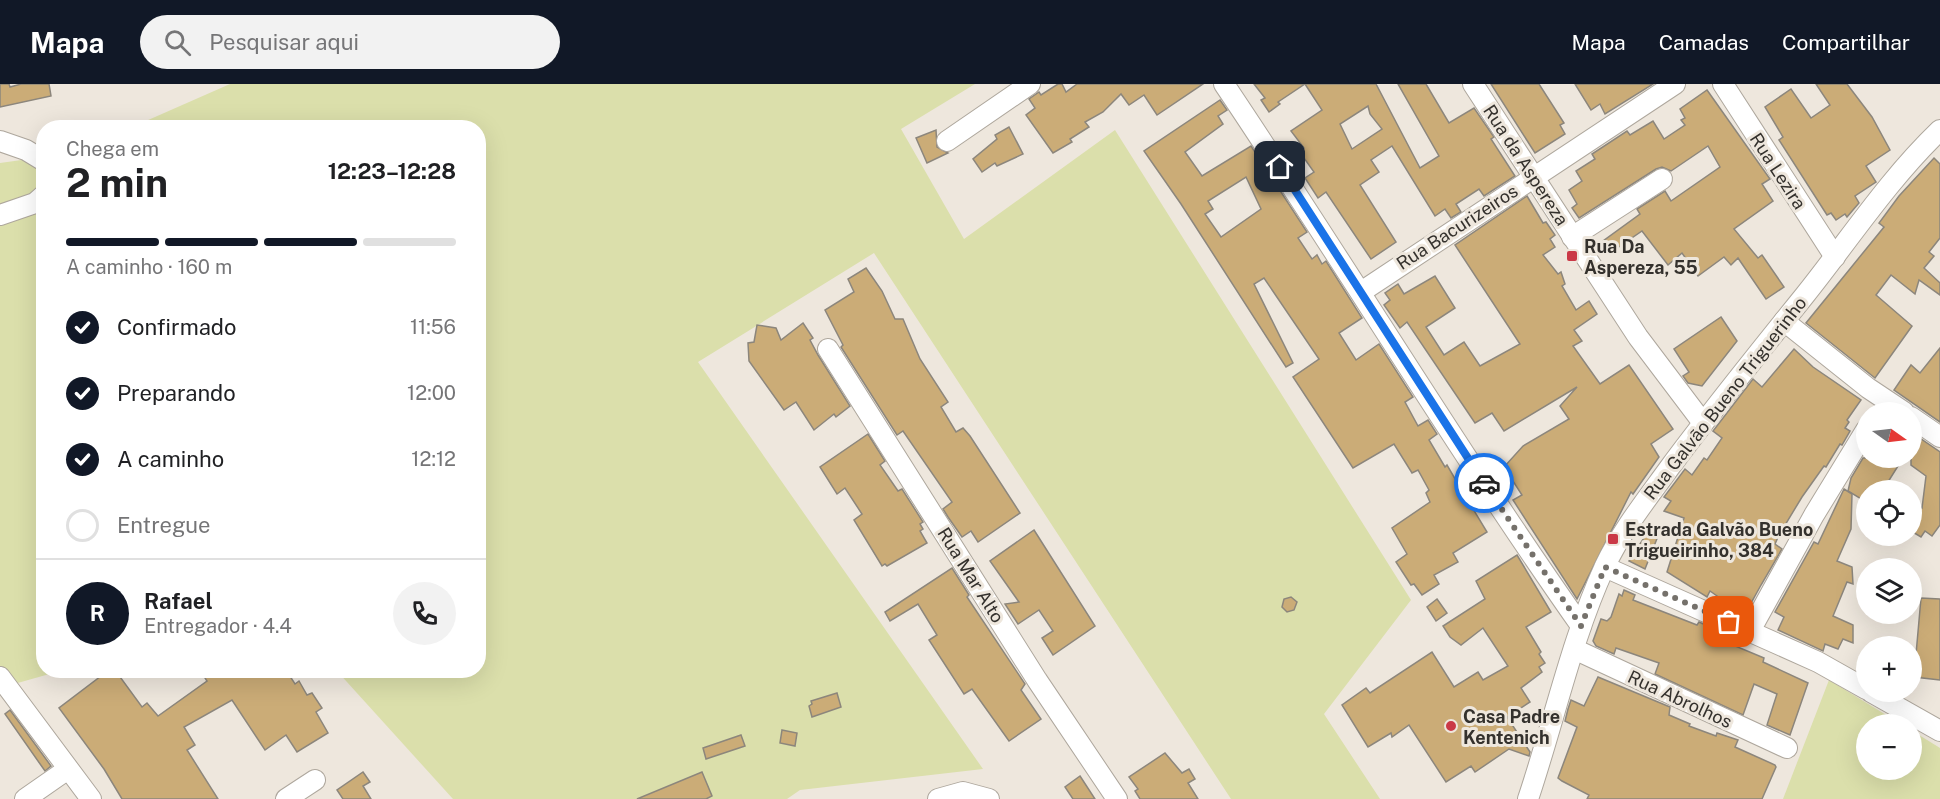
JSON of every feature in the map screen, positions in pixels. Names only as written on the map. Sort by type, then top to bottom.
[{"type":"street","points":[[947,141],[1030,84]]},
{"type":"street","points":[[1224,84],[1516,533],[1581,626]]},
{"type":"street","name":"Rua da Aspereza","points":[[1473,84],[1638,337],[1703,423]]},
{"type":"street","name":"Rua Bacurizeiros","points":[[1361,292],[1674,84]]},
{"type":"street","name":"Rua Lezira","points":[[1723,84],[1835,257]]},
{"type":"street","name":"Rua Galvão Bueno Triguerinho","points":[[1528,799],[1551,732],[1581,626],[1605,567],[1638,511],[1703,423],[1835,257],[1887,186],[1940,130]]},
{"type":"street","points":[[0,141],[36,156]]},
{"type":"street","points":[[1572,237],[1662,179]]},
{"type":"street","points":[[0,215],[36,202]]},
{"type":"street","points":[[1784,321],[1875,402]]},
{"type":"street","name":"Rua Mar Alto","points":[[828,349],[1037,680],[1117,799]]},
{"type":"street","points":[[1922,425],[1940,437]]},
{"type":"street","points":[[1750,631],[1856,447]]},
{"type":"street","points":[[1605,567],[1818,662],[1856,683]]},
{"type":"street","name":"Rua Abrolhos","points":[[1574,649],[1787,748]]},
{"type":"street","points":[[0,677],[91,799]]},
{"type":"street","points":[[1889,702],[1940,731]]},
{"type":"street","points":[[25,799],[69,769]]},
{"type":"street","points":[[286,799],[315,780]]},
{"type":"street","points":[[938,799],[963,792],[988,799]]},
{"type":"green space","points":[[230,84],[975,84],[901,129],[964,239],[1115,130],[1411,600],[1324,714],[1380,799],[1231,799],[874,253],[698,362],[983,769],[800,790],[787,799],[453,799],[343,678],[486,678],[486,120],[148,120]]},
{"type":"green space","points":[[36,158],[36,678],[0,688],[0,163]]},
{"type":"green space","points":[[1829,680],[1856,696],[1856,702],[1865,702],[1885,714],[1856,714],[1856,780],[1922,780],[1922,737],[1940,748],[1940,799],[1783,799]]},
{"type":"building","points":[[0,84],[9,84],[10,87],[21,84],[49,84],[51,96],[0,107]]},
{"type":"building","points":[[1058,84],[1062,84],[1066,92],[1077,84],[1203,84],[1157,115],[1144,95],[1129,105],[1121,94],[1103,112],[1085,122],[1089,127],[1070,139],[1072,142],[1053,153],[1026,115],[1035,108],[1029,99],[1039,92],[1041,95]]},
{"type":"building","points":[[1254,84],[1305,84],[1278,102],[1280,104],[1269,112],[1261,100],[1265,98]]},
{"type":"building","points":[[1305,84],[1376,84],[1420,168],[1439,156],[1398,84],[1426,84],[1449,123],[1474,108],[1494,137],[1491,139],[1515,176],[1484,196],[1479,189],[1456,204],[1461,212],[1451,218],[1445,209],[1435,216],[1392,146],[1371,160],[1379,172],[1360,185],[1396,242],[1371,259],[1326,192],[1318,198],[1305,178],[1314,172],[1299,151],[1304,148],[1291,131],[1322,110]],"holes":[[[1368,106],[1370,114],[1382,129],[1352,149],[1340,124]]]},
{"type":"building","points":[[1491,84],[1539,84],[1564,123],[1560,125],[1565,134],[1535,153]]},
{"type":"building","points":[[1575,84],[1653,84],[1605,114],[1600,104],[1591,110]]},
{"type":"building","points":[[1816,84],[1847,84],[1872,117],[1890,150],[1866,166],[1876,182],[1855,196],[1859,203],[1847,217],[1845,214],[1836,220],[1831,213],[1827,215],[1779,140],[1783,137],[1765,107],[1791,89],[1811,118],[1830,105]]},
{"type":"building","points":[[1707,90],[1770,179],[1762,184],[1773,201],[1734,229],[1758,258],[1762,255],[1784,287],[1766,299],[1738,258],[1731,265],[1724,257],[1698,276],[1682,253],[1668,265],[1642,231],[1610,253],[1603,241],[1640,214],[1637,209],[1665,191],[1671,201],[1720,167],[1708,146],[1671,171],[1662,167],[1656,169],[1579,218],[1572,208],[1577,204],[1569,190],[1582,181],[1576,171],[1595,159],[1592,154],[1627,131],[1630,135],[1653,121],[1664,139],[1685,125],[1681,120],[1685,118],[1680,109]]},
{"type":"building","points":[[1220,100],[1227,110],[1218,116],[1223,124],[1185,152],[1202,176],[1251,146],[1307,232],[1298,238],[1312,259],[1317,255],[1322,264],[1326,261],[1362,318],[1339,333],[1356,360],[1379,344],[1413,397],[1405,402],[1418,426],[1428,420],[1437,434],[1429,440],[1445,467],[1447,465],[1458,484],[1467,479],[1476,493],[1467,499],[1487,532],[1453,553],[1458,562],[1434,575],[1439,584],[1422,595],[1414,584],[1411,585],[1396,562],[1407,554],[1392,528],[1430,502],[1426,493],[1429,490],[1418,470],[1412,473],[1394,444],[1353,468],[1293,377],[1319,359],[1264,278],[1254,284],[1293,363],[1286,367],[1181,204],[1144,151]],"holes":[[[1246,177],[1261,209],[1221,237],[1205,214],[1213,209],[1208,201]]]},
{"type":"building","points":[[1009,127],[1023,154],[997,166],[995,163],[982,172],[973,159],[997,139],[995,135]]},
{"type":"building","points":[[936,130],[937,147],[948,153],[927,163],[916,138]]},
{"type":"building","points":[[1934,158],[1940,164],[1940,238],[1929,252],[1934,256],[1924,268],[1940,283],[1940,295],[1919,280],[1915,294],[1891,275],[1876,295],[1912,326],[1875,378],[1806,323],[1884,227],[1879,223],[1899,196]]},
{"type":"building","points":[[1527,196],[1543,223],[1546,222],[1555,235],[1550,239],[1555,247],[1543,255],[1558,274],[1561,272],[1565,284],[1562,286],[1576,310],[1589,301],[1597,314],[1574,330],[1582,341],[1573,346],[1600,384],[1629,365],[1673,429],[1651,444],[1659,457],[1633,494],[1631,492],[1577,599],[1513,500],[1522,495],[1504,467],[1523,446],[1569,419],[1560,406],[1577,387],[1504,431],[1492,413],[1475,423],[1407,322],[1400,328],[1384,305],[1390,300],[1385,293],[1398,284],[1404,294],[1435,276],[1455,308],[1426,327],[1444,355],[1464,342],[1480,366],[1520,344],[1455,245]]},
{"type":"building","points":[[866,268],[882,291],[895,319],[903,319],[920,359],[948,402],[941,407],[956,432],[963,428],[970,436],[1020,513],[978,542],[971,531],[962,537],[948,517],[943,509],[952,502],[903,431],[897,435],[841,347],[843,345],[825,310],[854,292],[848,279]]},
{"type":"building","points":[[1721,317],[1737,341],[1702,386],[1688,383],[1683,376],[1689,372],[1674,349]]},
{"type":"building","points":[[803,323],[813,338],[810,340],[818,355],[850,406],[836,417],[834,414],[814,430],[796,402],[784,410],[749,361],[748,343],[754,342],[757,325],[776,328],[781,340]]},
{"type":"building","points":[[1940,348],[1940,422],[1922,409],[1922,402],[1911,402],[1894,390],[1911,365],[1920,373]]},
{"type":"building","points":[[1794,349],[1813,367],[1861,400],[1856,402],[1856,407],[1847,420],[1849,422],[1845,428],[1850,431],[1842,445],[1840,444],[1826,467],[1824,466],[1802,497],[1779,535],[1775,544],[1782,549],[1750,605],[1743,601],[1737,610],[1710,591],[1707,597],[1667,572],[1684,518],[1664,511],[1671,501],[1664,497],[1685,469],[1692,475],[1704,458],[1707,460],[1722,438],[1713,431],[1753,379],[1762,387]]},
{"type":"building","points":[[868,434],[885,461],[880,465],[898,491],[902,489],[923,522],[920,524],[923,529],[920,531],[927,543],[887,566],[885,564],[882,566],[854,520],[862,514],[845,488],[837,494],[820,467]]},
{"type":"building","points":[[1922,440],[1940,452],[1940,525],[1932,536],[1925,531],[1922,536],[1922,508],[1926,476],[1915,468],[1922,468]]},
{"type":"building","points":[[1857,468],[1897,468],[1889,480],[1856,480],[1856,496],[1848,491],[1851,478]]},
{"type":"building","points":[[1844,489],[1852,494],[1851,529],[1837,561],[1852,567],[1853,584],[1847,582],[1833,616],[1853,625],[1853,643],[1843,639],[1838,649],[1825,644],[1823,651],[1778,630],[1784,617],[1775,612],[1814,542],[1818,544]]},
{"type":"building","points":[[1034,530],[1095,626],[1053,655],[1042,638],[1053,631],[1039,610],[1018,624],[1005,604],[1019,602],[990,561]]},
{"type":"building","points":[[1649,530],[1658,536],[1645,569],[1629,561]]},
{"type":"building","points":[[1517,555],[1551,612],[1526,627],[1545,663],[1539,667],[1542,672],[1521,688],[1530,702],[1507,717],[1530,752],[1529,756],[1509,749],[1475,772],[1471,766],[1446,782],[1409,725],[1392,737],[1391,733],[1368,747],[1342,705],[1366,688],[1370,693],[1432,652],[1454,687],[1478,672],[1483,680],[1508,666],[1483,628],[1461,645],[1450,637],[1443,626],[1485,599],[1476,581]]},
{"type":"building","points":[[952,568],[969,595],[967,597],[1025,684],[1021,690],[1041,719],[1009,741],[972,689],[964,694],[929,640],[937,635],[918,604],[890,621],[885,612]]},
{"type":"building","points":[[1624,590],[1635,595],[1633,600],[1697,625],[1699,622],[1732,637],[1728,643],[1764,658],[1763,662],[1808,683],[1790,735],[1767,725],[1777,694],[1754,684],[1743,715],[1655,674],[1659,663],[1616,648],[1614,654],[1596,646],[1593,641],[1601,619],[1607,621],[1611,617],[1619,594],[1622,596]]},
{"type":"building","points":[[1291,597],[1297,602],[1294,610],[1287,612],[1282,607],[1284,599]]},
{"type":"building","points":[[1922,598],[1940,599],[1940,680],[1922,678],[1922,636],[1918,636],[1919,624],[1922,624]]},
{"type":"building","points":[[1437,599],[1447,613],[1436,621],[1427,607]]},
{"type":"building","points":[[1598,677],[1670,707],[1669,715],[1690,724],[1689,726],[1716,736],[1717,733],[1738,740],[1735,747],[1775,765],[1762,799],[1587,799],[1589,795],[1562,781],[1558,778],[1577,727],[1565,721],[1571,700],[1584,706]]},
{"type":"building","points":[[98,678],[121,678],[142,707],[147,703],[158,716],[207,681],[205,678],[291,678],[295,684],[299,681],[307,695],[312,693],[322,708],[316,712],[328,733],[297,752],[286,735],[265,750],[232,700],[184,727],[195,745],[187,750],[218,799],[122,799],[104,769],[59,708]]},
{"type":"building","points":[[837,693],[841,707],[812,717],[809,706],[812,704],[811,701]]},
{"type":"building","points":[[10,710],[51,766],[45,771],[5,714]]},
{"type":"building","points":[[782,730],[797,733],[795,746],[780,743]]},
{"type":"building","points":[[741,735],[745,746],[706,759],[703,748]]},
{"type":"building","points":[[1165,753],[1182,773],[1189,769],[1195,779],[1188,783],[1198,799],[1140,799],[1135,791],[1138,789],[1129,777]]},
{"type":"building","points":[[363,772],[370,782],[363,786],[371,799],[343,799],[337,790]]},
{"type":"building","points":[[702,772],[712,796],[706,799],[637,799]]},
{"type":"building","points":[[1080,776],[1095,799],[1073,799],[1065,787]]},
{"type":"way so far","points":[[1484,483],[1581,626],[1605,567],[1729,622]]},
{"type":"place","name":"Rua Da Aspereza, 55","points":[[1572,256]]},
{"type":"place","name":"Estrada Galvão Bueno Trigueirinho, 384","points":[[1613,539]]},
{"type":"place","name":"Casa Padre Kentenich","points":[[1451,726]]},
{"type":"route","points":[[1280,167],[1484,483]]}]
